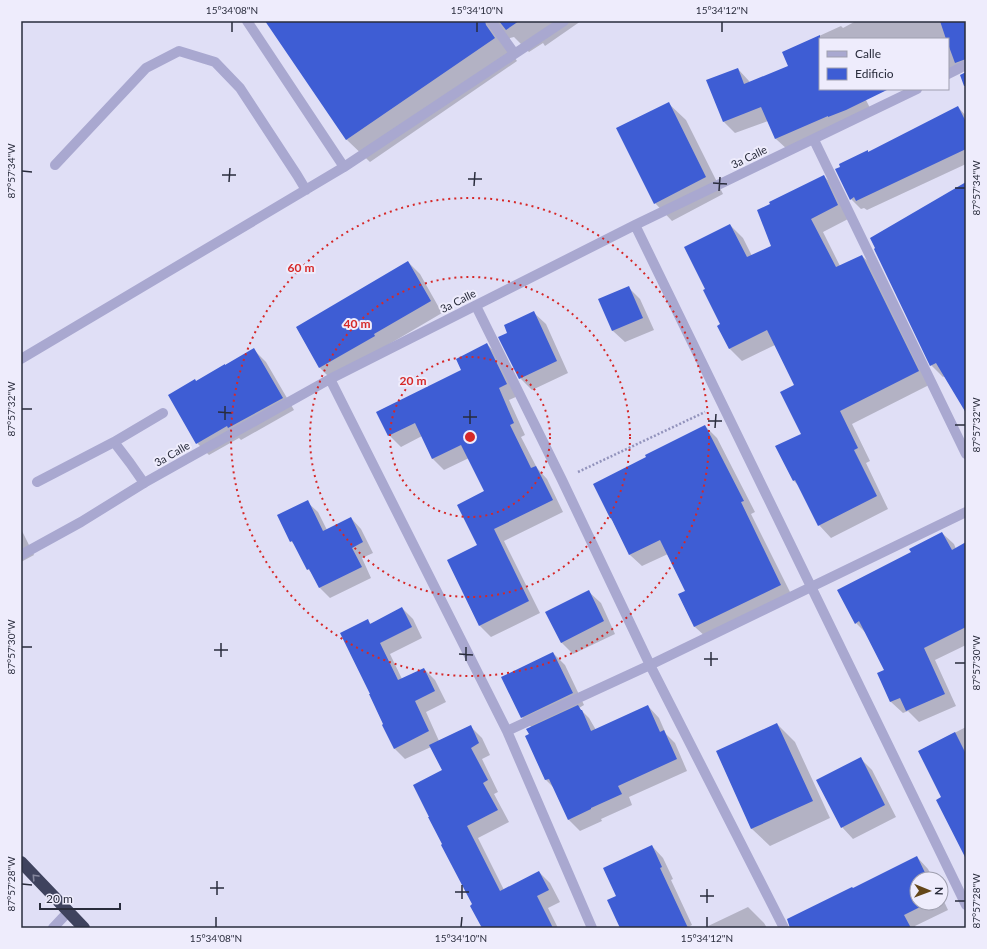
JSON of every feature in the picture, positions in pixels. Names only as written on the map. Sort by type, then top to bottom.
[{"type":"highway","points":[[21,862],[84,928]]},
{"type":"street","points":[[247,21],[344,167]]},
{"type":"street","points":[[491,21],[514,54]]},
{"type":"street","points":[[21,359],[344,167],[564,21]]},
{"type":"street","points":[[55,165],[146,68],[179,51],[215,62],[240,88],[306,190]]},
{"type":"street","points":[[949,74],[966,65]]},
{"type":"street","name":"3a Calle","points":[[21,555],[81,522],[144,483],[330,379],[635,225],[915,90]]},
{"type":"street","points":[[814,140],[966,454]]},
{"type":"street","points":[[635,225],[966,905]]},
{"type":"street","points":[[476,306],[562,480],[650,665],[784,928]]},
{"type":"street","points":[[330,379],[507,731],[592,928]]},
{"type":"street","points":[[37,482],[114,442],[163,413]]},
{"type":"street","points":[[114,442],[144,483]]},
{"type":"street","points":[[507,731],[650,665],[966,512]]},
{"type":"street","points":[[53,928],[68,912]]},
{"type":"path","points":[[562,480],[722,404]]},
{"type":"building","points":[[265,21],[485,21],[495,38],[346,140]]},
{"type":"building","points":[[499,21],[519,21],[506,30]]},
{"type":"building","points":[[940,21],[966,21],[966,59],[955,63],[949,47],[949,38],[946,38]]},
{"type":"building","points":[[820,35],[819,90],[887,90],[846,110],[828,116],[775,139],[761,107],[723,122],[706,80],[738,68],[744,84],[788,66],[782,52]]},
{"type":"building","points":[[966,72],[966,86],[964,86],[960,75]]},
{"type":"building","points":[[669,102],[706,177],[654,204],[616,128]]},
{"type":"building","points":[[958,106],[966,122],[966,149],[856,201],[854,197],[850,200],[835,169],[840,167],[839,164],[868,150],[868,152]]},
{"type":"building","points":[[824,175],[838,205],[811,219],[836,267],[862,255],[919,371],[840,411],[858,448],[854,450],[877,496],[818,526],[795,480],[793,481],[775,446],[801,434],[780,392],[794,385],[767,330],[729,349],[717,326],[720,324],[703,290],[705,289],[684,247],[730,224],[747,257],[771,246],[757,210],[770,204],[769,202]]},
{"type":"building","points":[[966,182],[966,413],[936,363],[930,366],[870,238]]},
{"type":"building","points":[[408,261],[431,301],[374,334],[375,336],[319,368],[296,327]]},
{"type":"building","points":[[629,286],[643,318],[612,331],[598,299]]},
{"type":"building","points":[[534,311],[557,361],[519,379],[498,337],[507,333],[504,325]]},
{"type":"building","points":[[487,343],[507,384],[499,388],[514,423],[510,425],[531,468],[536,466],[553,500],[494,529],[529,601],[479,626],[447,560],[477,545],[457,505],[484,491],[461,445],[432,459],[415,423],[388,436],[376,412],[461,370],[456,359]]},
{"type":"building","points":[[254,348],[283,398],[228,428],[227,426],[196,444],[168,395]]},
{"type":"building","points":[[705,425],[744,501],[741,502],[781,585],[694,627],[678,594],[685,591],[660,540],[629,555],[593,484],[646,457],[645,455]]},
{"type":"building","points":[[308,500],[323,531],[351,517],[363,542],[352,548],[362,567],[319,588],[309,569],[307,570],[292,541],[290,542],[277,515]]},
{"type":"building","points":[[942,532],[952,550],[966,542],[966,627],[924,648],[945,694],[906,711],[900,698],[890,702],[877,673],[884,670],[859,621],[855,624],[837,590],[911,552],[909,549]]},
{"type":"building","points":[[589,590],[604,621],[561,643],[545,612]]},
{"type":"building","points":[[402,607],[412,627],[380,643],[398,680],[424,668],[435,691],[415,701],[429,731],[394,749],[382,725],[383,724],[370,694],[340,633],[368,619],[370,624]]},
{"type":"building","points":[[553,652],[573,693],[521,718],[501,677]]},
{"type":"building","points":[[578,705],[582,710],[591,731],[648,705],[660,732],[664,730],[677,759],[618,786],[622,794],[568,820],[549,779],[545,780],[525,736],[529,734],[526,729]]},
{"type":"building","points":[[777,723],[813,801],[751,829],[716,751]]},
{"type":"building","points":[[471,725],[479,743],[471,748],[488,780],[483,783],[498,810],[467,826],[500,891],[539,871],[549,890],[537,896],[553,928],[482,928],[470,906],[472,904],[441,845],[442,844],[413,785],[442,770],[429,745]]},
{"type":"building","points":[[955,732],[966,754],[966,859],[936,800],[941,797],[918,751]]},
{"type":"building","points":[[861,757],[885,805],[841,828],[816,780]]},
{"type":"building","points":[[652,845],[662,867],[660,868],[688,928],[620,928],[607,900],[616,896],[603,868]]},
{"type":"building","points":[[917,856],[924,871],[909,871],[909,911],[912,911],[904,915],[911,928],[790,928],[787,919],[852,887],[853,888]]}]
